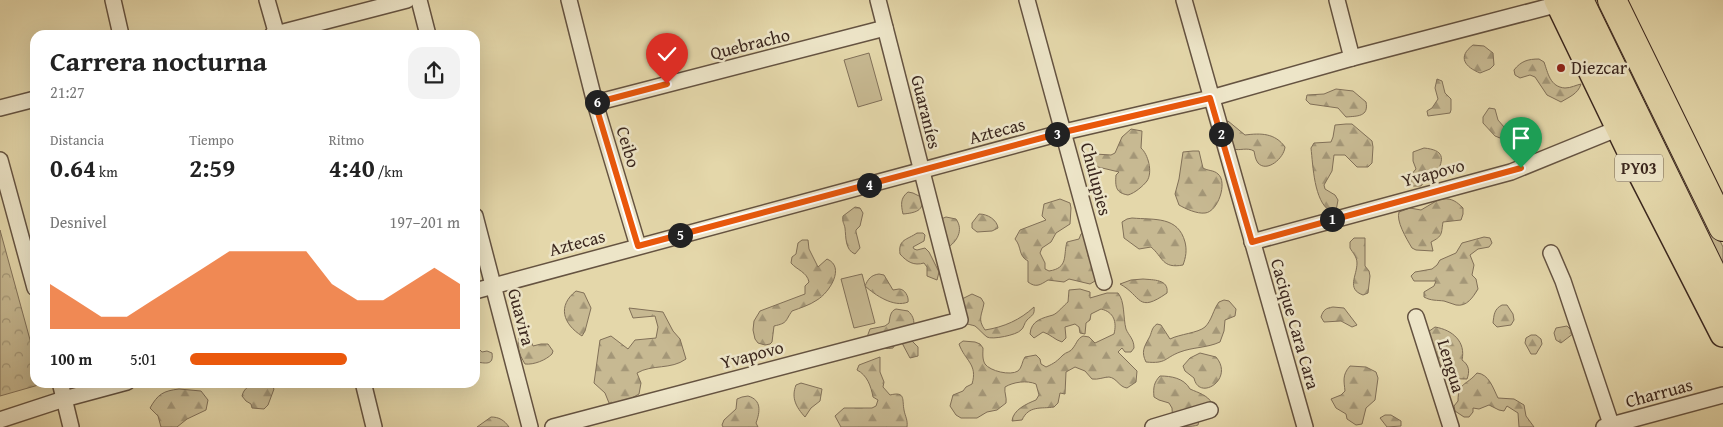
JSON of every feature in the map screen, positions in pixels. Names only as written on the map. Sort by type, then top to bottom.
[{"type":"highway","name":"PY03","points":[[1612,0],[1723,227]]},
{"type":"highway","name":"PY03","points":[[1565,1],[1697,241],[1721,317]]},
{"type":"main road","name":"PY03","points":[[1565,1],[1619,128],[1721,317]]},
{"type":"main road","name":"PY03","points":[[1691,160],[1715,184],[1723,198]]},
{"type":"street","points":[[113,0],[120,30]]},
{"type":"street","points":[[267,0],[274,30]]},
{"type":"street","points":[[294,30],[407,0]]},
{"type":"street","points":[[419,0],[427,30]]},
{"type":"street","name":"Ceibo","points":[[570,0],[595,103],[638,246]]},
{"type":"street","name":"Guaraníes","points":[[878,0],[960,320]]},
{"type":"street","name":"Chulupies","points":[[1027,0],[1104,282]]},
{"type":"street","name":"Cacique Cara Cara","points":[[1184,0],[1210,98],[1305,427]]},
{"type":"street","points":[[1337,0],[1352,58]]},
{"type":"street","name":"Aztecas","points":[[480,290],[1064,132],[1210,98],[1565,1]]},
{"type":"street","name":"Quebracho","points":[[595,103],[885,28]]},
{"type":"street","points":[[0,108],[30,100]]},
{"type":"street","name":"Yvapovo","points":[[1252,242],[1511,172],[1619,128]]},
{"type":"street","points":[[0,160],[29,245]]},
{"type":"street","name":"Guavira","points":[[480,235],[530,427]]},
{"type":"street","points":[[1551,253],[1563,281],[1609,426]]},
{"type":"street","name":"Lengua","points":[[1416,317],[1451,427]]},
{"type":"street","name":"Yvapovo","points":[[553,427],[960,320]]},
{"type":"street","points":[[61,388],[70,427]]},
{"type":"street","points":[[0,420],[105,388]]},
{"type":"street","points":[[364,388],[374,427]]},
{"type":"street","name":"Charruas","points":[[1609,426],[1723,394]]},
{"type":"street","points":[[1153,427],[1210,410]]},
{"type":"green space","points":[[1588,0],[1602,0],[1653,102],[1641,108]]},
{"type":"green space","points":[[1473,45],[1484,46],[1493,53],[1494,65],[1490,69],[1480,73],[1467,65],[1464,58],[1465,54]]},
{"type":"green space","points":[[869,53],[882,100],[858,107],[844,60]]},
{"type":"green space","points":[[1539,59],[1544,62],[1550,79],[1556,85],[1569,88],[1581,84],[1578,90],[1561,102],[1547,95],[1535,77],[1530,75],[1520,78],[1515,75],[1514,70],[1522,63],[1528,60]]},
{"type":"green space","points":[[1437,79],[1442,81],[1445,93],[1451,99],[1451,110],[1450,113],[1428,116],[1427,111],[1432,108],[1438,99],[1435,88]]},
{"type":"green space","points":[[1336,89],[1353,91],[1366,102],[1366,111],[1358,116],[1346,117],[1338,108],[1310,104],[1306,100],[1307,95],[1324,94]]},
{"type":"green space","points":[[1489,108],[1495,109],[1498,120],[1504,127],[1500,138],[1495,136],[1483,123],[1483,117]]},
{"type":"green space","points":[[1655,108],[1723,247],[1723,278],[1644,113]]},
{"type":"green space","points":[[1228,121],[1245,135],[1262,134],[1277,139],[1285,147],[1282,156],[1270,165],[1262,166],[1258,163],[1254,151],[1249,149],[1233,149],[1224,124]]},
{"type":"green space","points":[[1352,124],[1372,141],[1372,163],[1368,167],[1357,167],[1345,155],[1334,155],[1332,171],[1324,185],[1325,189],[1335,195],[1338,200],[1336,211],[1330,211],[1317,191],[1311,148],[1314,143],[1331,142],[1335,125]]},
{"type":"green space","points":[[1131,129],[1142,131],[1141,148],[1148,159],[1150,173],[1143,185],[1128,195],[1121,193],[1117,189],[1116,175],[1119,172],[1093,165],[1095,154],[1111,155],[1115,153],[1122,137]]},
{"type":"green space","points":[[1424,148],[1439,153],[1441,163],[1436,174],[1428,177],[1421,186],[1413,186],[1409,182],[1410,176],[1416,169],[1413,161],[1413,152]]},
{"type":"green space","points":[[1199,151],[1203,168],[1218,174],[1222,183],[1222,190],[1214,208],[1205,213],[1188,210],[1179,205],[1175,194],[1183,152]]},
{"type":"green space","points":[[908,192],[921,197],[922,205],[915,212],[903,214],[902,202]]},
{"type":"green space","points":[[1060,199],[1070,203],[1070,224],[1056,233],[1051,242],[1042,248],[1040,253],[1045,263],[1045,269],[1049,271],[1060,267],[1064,260],[1067,242],[1079,239],[1081,234],[1086,231],[1092,245],[1088,256],[1096,270],[1095,281],[1090,284],[1069,279],[1064,282],[1048,280],[1036,285],[1028,282],[1028,261],[1021,254],[1015,239],[1020,230],[1046,220],[1042,216],[1044,204]]},
{"type":"green space","points":[[1443,199],[1454,201],[1463,208],[1461,220],[1443,222],[1441,234],[1431,242],[1433,251],[1412,248],[1400,225],[1399,212],[1410,208],[1421,210]]},
{"type":"green space","points":[[855,207],[860,208],[863,213],[860,226],[856,230],[860,248],[855,254],[849,250],[843,216]]},
{"type":"green space","points":[[979,214],[991,218],[996,222],[998,228],[992,231],[977,232],[972,228],[972,223]]},
{"type":"green space","points":[[946,217],[956,219],[959,227],[956,239],[947,248],[941,219]]},
{"type":"green space","points":[[1132,218],[1164,221],[1177,228],[1182,234],[1186,245],[1183,265],[1167,264],[1151,247],[1139,249],[1124,238],[1122,222]]},
{"type":"green space","points":[[0,230],[30,340],[30,387],[0,396]]},
{"type":"green space","points":[[917,233],[925,235],[924,241],[913,247],[917,250],[925,248],[929,252],[939,272],[937,280],[927,276],[927,267],[924,263],[911,263],[900,254],[900,245]]},
{"type":"green space","points":[[1484,237],[1490,238],[1492,243],[1489,247],[1478,249],[1470,255],[1474,265],[1472,275],[1476,279],[1478,289],[1469,301],[1456,305],[1424,297],[1424,292],[1434,286],[1436,281],[1414,281],[1411,276],[1415,272],[1432,269],[1440,260],[1456,253],[1462,243]]},
{"type":"green space","points":[[1354,238],[1365,238],[1365,266],[1370,276],[1368,293],[1363,295],[1354,286],[1357,261],[1350,248],[1350,242]]},
{"type":"green space","points":[[802,240],[808,240],[809,249],[818,267],[827,259],[833,263],[835,268],[834,280],[822,297],[792,311],[784,323],[774,326],[772,342],[770,344],[758,343],[753,330],[754,321],[760,311],[805,294],[805,286],[809,282],[808,279],[804,273],[791,263],[792,257],[796,254],[798,243]]},
{"type":"green space","points":[[862,274],[875,323],[854,328],[841,279]]},
{"type":"green space","points":[[879,274],[884,275],[893,290],[901,289],[905,292],[908,302],[891,302],[879,297],[865,286],[870,278]]},
{"type":"green space","points":[[1131,280],[1160,281],[1166,285],[1167,293],[1145,303],[1120,284]]},
{"type":"green space","points":[[1080,289],[1090,292],[1090,298],[1107,293],[1118,293],[1120,296],[1126,329],[1134,348],[1131,352],[1125,352],[1122,348],[1118,352],[1137,371],[1136,382],[1127,388],[1109,377],[1092,379],[1085,371],[1075,367],[1066,372],[1065,394],[1060,393],[1058,403],[1054,407],[1032,410],[1022,420],[1012,421],[1017,411],[1036,400],[1039,395],[1036,384],[1020,382],[1005,387],[1006,403],[997,410],[987,412],[977,418],[961,418],[956,415],[950,406],[953,395],[963,391],[972,384],[973,377],[972,367],[959,344],[963,341],[980,344],[983,348],[984,362],[988,367],[1000,372],[1010,373],[1019,370],[1025,357],[1036,355],[1040,359],[1041,364],[1046,367],[1071,350],[1083,336],[1089,337],[1095,343],[1114,334],[1114,318],[1109,312],[1101,309],[1091,314],[1090,320],[1086,323],[1085,334],[1080,333],[1079,327],[1075,324],[1065,327],[1066,338],[1062,342],[1043,332],[1034,338],[1030,334],[1035,323],[1055,314],[1068,302],[1069,290]]},
{"type":"green space","points":[[576,291],[584,293],[591,308],[582,336],[570,326],[565,315],[566,303]]},
{"type":"green space","points":[[972,294],[981,298],[984,303],[981,320],[985,330],[1011,322],[1023,316],[1034,307],[1034,312],[1019,332],[990,338],[975,326],[961,319],[965,310],[962,299]]},
{"type":"green space","points":[[1229,301],[1236,309],[1235,316],[1225,320],[1220,342],[1180,352],[1162,361],[1146,362],[1143,352],[1157,324],[1161,325],[1170,339],[1198,331],[1205,327],[1219,302]]},
{"type":"green space","points":[[1507,305],[1513,314],[1514,320],[1511,325],[1497,327],[1493,323],[1494,315],[1497,308]]},
{"type":"green space","points":[[1333,307],[1344,308],[1357,325],[1352,327],[1341,321],[1324,322],[1321,317],[1323,313]]},
{"type":"green space","points":[[629,308],[663,312],[673,331],[680,339],[686,359],[674,365],[643,370],[637,373],[641,383],[639,394],[621,404],[609,403],[605,393],[594,383],[600,340],[611,336],[628,349],[635,340],[656,338],[658,327],[655,316],[633,318]]},
{"type":"green space","points":[[896,309],[908,311],[913,317],[910,339],[918,347],[918,356],[910,358],[902,343],[897,341],[893,348],[881,348],[872,343],[867,337],[870,329],[885,326],[889,323],[891,313]]},
{"type":"green space","points":[[1567,326],[1574,333],[1561,343],[1556,340],[1554,333],[1556,328]]},
{"type":"green space","points":[[1435,327],[1453,334],[1460,342],[1463,354],[1462,360],[1468,368],[1467,379],[1456,378],[1452,376],[1446,367],[1431,362],[1428,332]]},
{"type":"green space","points":[[521,333],[529,336],[533,346],[548,344],[553,351],[552,354],[540,362],[525,364],[518,349]]},
{"type":"green space","points":[[1536,335],[1541,339],[1542,344],[1536,354],[1531,354],[1525,343],[1526,338]]},
{"type":"green space","points":[[480,350],[492,353],[492,360],[486,363],[480,362]]},
{"type":"green space","points":[[1200,353],[1216,357],[1221,365],[1219,380],[1208,388],[1202,388],[1197,385],[1194,378],[1185,371],[1183,366],[1190,358]]},
{"type":"green space","points":[[880,357],[883,387],[890,395],[901,395],[907,427],[841,427],[835,416],[844,408],[872,408],[876,406],[878,400],[873,397],[866,378],[857,370],[859,365]]},
{"type":"green space","points":[[1350,366],[1366,367],[1376,372],[1378,378],[1375,400],[1366,408],[1362,424],[1356,425],[1347,419],[1346,414],[1336,408],[1331,399],[1345,391],[1345,375]]},
{"type":"green space","points":[[1477,373],[1488,379],[1498,398],[1514,399],[1524,405],[1526,416],[1534,427],[1519,427],[1518,413],[1507,406],[1504,411],[1489,405],[1479,409],[1473,408],[1473,412],[1469,417],[1464,417],[1455,411],[1454,406],[1458,401],[1459,390]]},
{"type":"green space","points":[[1160,376],[1181,380],[1190,389],[1203,394],[1210,400],[1212,403],[1199,420],[1198,425],[1186,427],[1173,425],[1172,408],[1169,403],[1154,397],[1154,385]]},
{"type":"green space","points":[[801,383],[822,389],[820,401],[811,408],[805,417],[799,410],[794,398],[796,385]]},
{"type":"green space","points":[[179,389],[201,391],[208,400],[206,410],[187,419],[177,427],[161,427],[158,416],[150,408],[162,394]]},
{"type":"green space","points":[[245,389],[274,389],[268,405],[264,409],[252,408],[251,404],[242,396]]},
{"type":"green space","points":[[748,396],[758,403],[759,411],[756,423],[758,427],[723,427],[724,420],[736,409],[737,399]]},
{"type":"green space","points":[[1385,415],[1391,415],[1401,421],[1401,426],[1387,427],[1380,418]]},
{"type":"green space","points":[[491,417],[501,419],[509,427],[477,427]]},
{"type":"place","name":"Diezcar","points":[[1561,68]]},
{"type":"route","points":[[667,84],[595,103],[638,246],[1064,132],[1210,98],[1252,242],[1521,168]]}]
